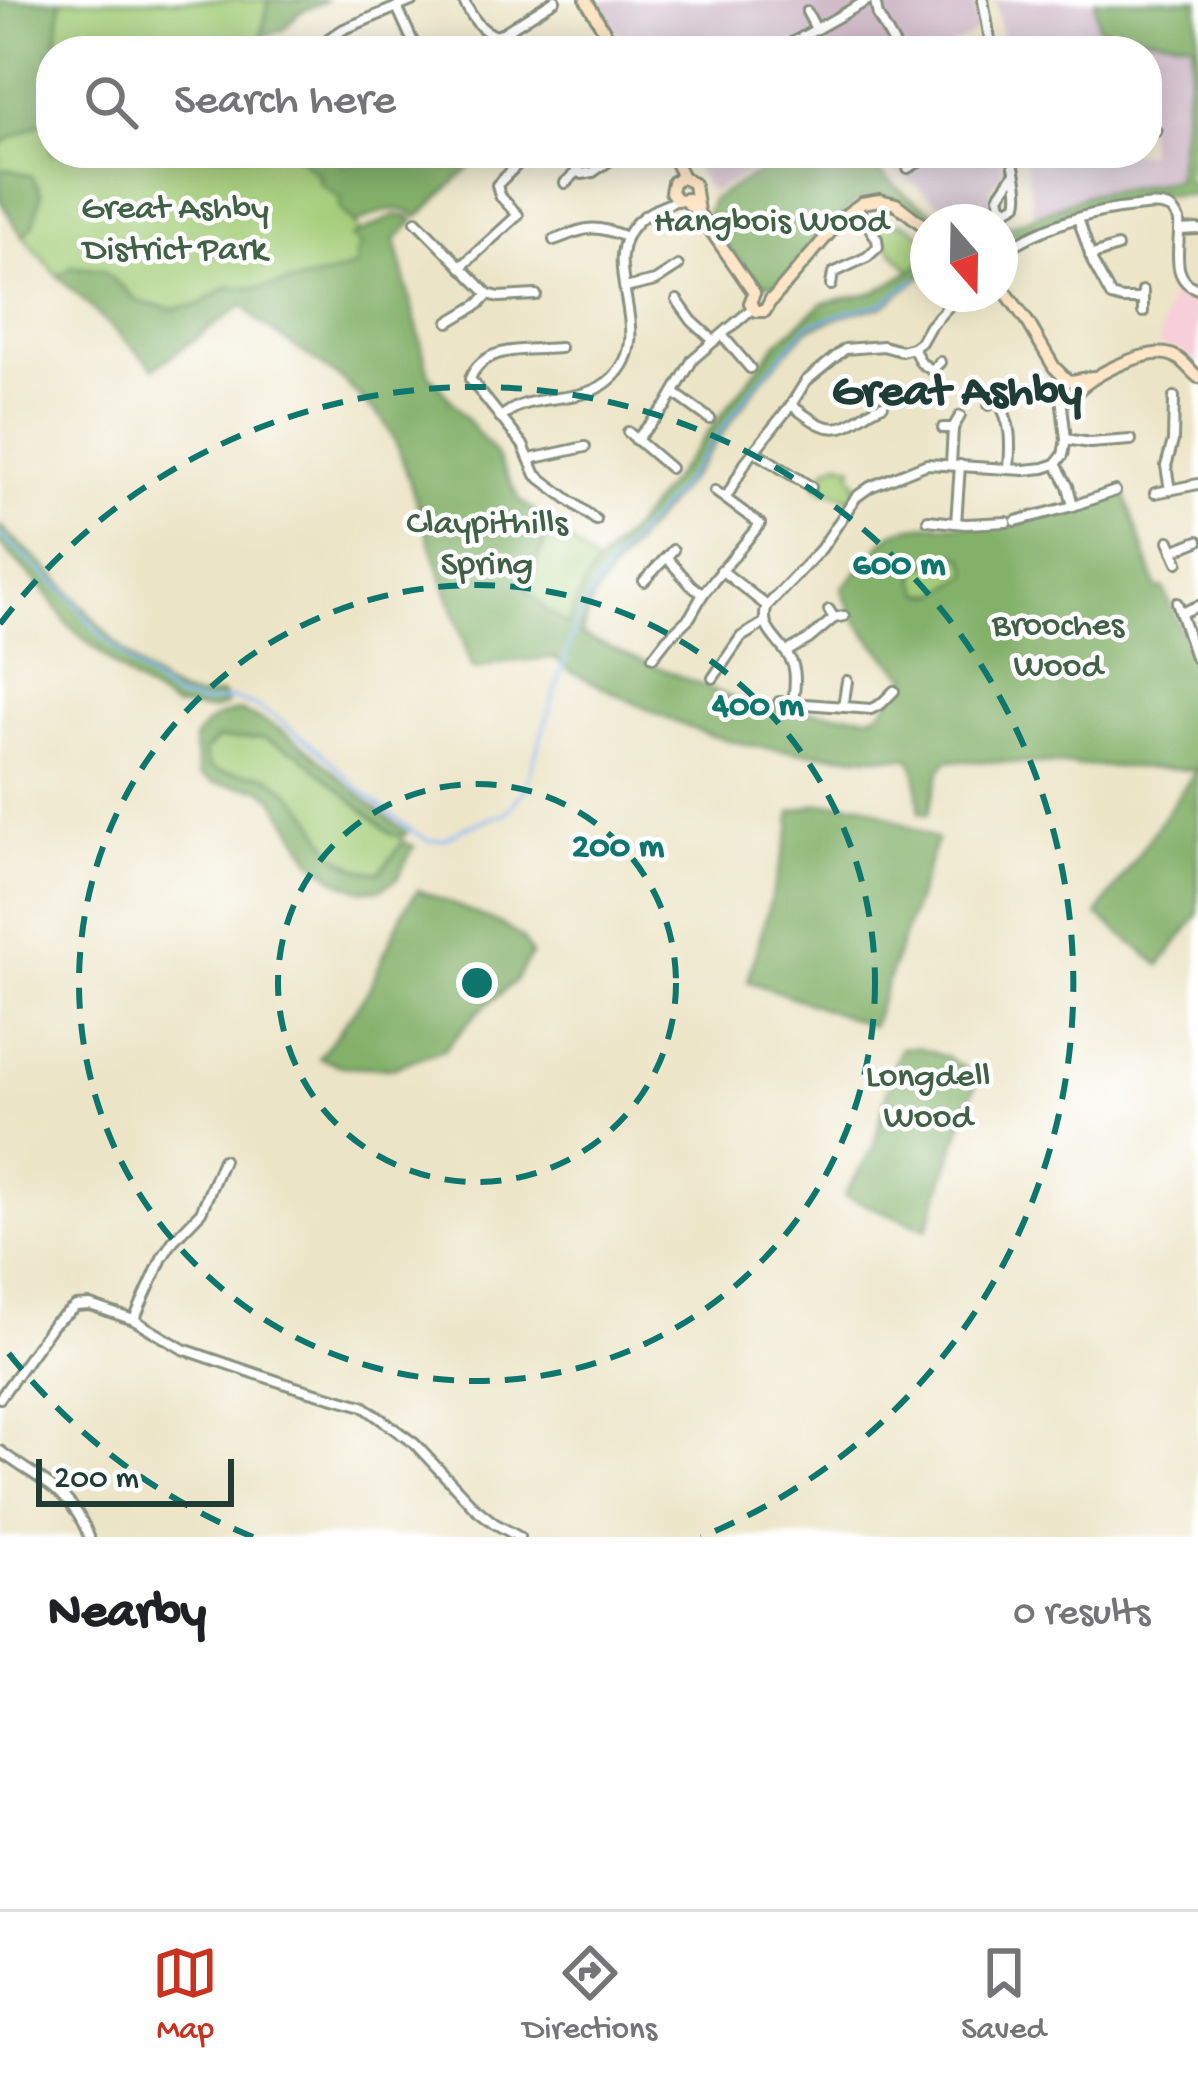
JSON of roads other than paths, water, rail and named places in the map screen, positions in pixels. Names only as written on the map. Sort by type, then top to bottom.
[{"type":"street","points":[[333,36],[414,0]]},
{"type":"street","points":[[463,0],[476,21],[494,36],[506,33],[539,3],[556,0]]},
{"type":"street","points":[[586,0],[607,36]]},
{"type":"street","points":[[804,36],[872,0],[889,36]]},
{"type":"street","points":[[982,0],[989,36]]},
{"type":"street","points":[[398,9],[410,36]]},
{"type":"street","points":[[807,12],[816,29]]},
{"type":"street","points":[[461,267],[522,218],[500,196],[497,185],[515,168]]},
{"type":"street","points":[[576,168],[590,174],[599,168]]},
{"type":"street","points":[[675,168],[680,191],[769,294]]},
{"type":"street","points":[[1014,168],[1015,173]]},
{"type":"street","points":[[565,183],[578,171]]},
{"type":"street","points":[[500,417],[524,404],[599,388],[614,376],[628,353],[632,332],[621,264],[626,238],[638,221],[680,191]]},
{"type":"street","points":[[1018,244],[1078,218],[1164,206],[1178,217],[1180,277],[1198,289]]},
{"type":"street","points":[[670,468],[632,436],[659,416],[693,359],[753,308],[750,300],[769,294],[858,208],[886,207],[910,218]]},
{"type":"street","points":[[831,285],[830,272],[867,257],[878,247],[858,208]]},
{"type":"street","points":[[1078,218],[1090,256],[1111,296],[1143,295],[1142,312]]},
{"type":"street","points":[[416,221],[488,294],[536,295]]},
{"type":"street","points":[[554,240],[590,227],[626,238]]},
{"type":"street","points":[[1180,230],[1198,230]]},
{"type":"street","points":[[1090,256],[1117,247]]},
{"type":"street","points":[[625,288],[655,281],[678,266]]},
{"type":"street","points":[[449,322],[488,294]]},
{"type":"street","points":[[677,300],[692,321],[750,368]]},
{"type":"street","points":[[793,704],[795,671],[764,623],[764,614],[826,543],[862,492],[922,465],[1036,470],[1056,464],[1063,455],[1068,389],[1018,309]]},
{"type":"street","points":[[726,498],[806,381],[841,351],[913,348],[943,312]]},
{"type":"street","points":[[560,348],[504,351],[471,372],[470,379],[524,445],[539,478],[596,520]]},
{"type":"street","points":[[913,348],[921,363],[932,370],[940,362]]},
{"type":"street","points":[[1068,389],[1127,364],[1156,359],[1194,374]]},
{"type":"street","points":[[1009,469],[1011,431],[1006,415],[993,402],[1011,390]]},
{"type":"street","points":[[674,393],[710,418]]},
{"type":"street","points":[[1170,490],[1166,466],[1174,397]]},
{"type":"street","points":[[791,405],[832,428],[843,427],[883,405]]},
{"type":"street","points":[[956,523],[956,465],[948,428],[960,416]]},
{"type":"street","points":[[1066,440],[1131,440]]},
{"type":"street","points":[[530,460],[585,447]]},
{"type":"street","points":[[754,452],[811,488]]},
{"type":"street","points":[[1056,464],[1073,506]]},
{"type":"street","points":[[1154,494],[1198,484]]},
{"type":"street","points":[[653,657],[760,524],[716,491]]},
{"type":"street","points":[[928,520],[1011,522],[1115,491]]},
{"type":"street","points":[[1178,562],[1171,546],[1198,541]]},
{"type":"street","points":[[644,581],[670,554],[691,586],[703,593]]},
{"type":"street","points":[[721,570],[767,606]]},
{"type":"street","points":[[1177,603],[1195,657]]},
{"type":"street","points":[[1181,613],[1198,606]]},
{"type":"street","points":[[786,652],[836,614]]},
{"type":"street","points":[[713,678],[741,637],[764,623]]},
{"type":"street","points":[[843,707],[847,681]]},
{"type":"street","points":[[779,702],[871,709],[894,691]]},
{"type":"street","points":[[134,1320],[162,1258],[201,1212],[223,1160]]},
{"type":"street","points":[[0,1398],[46,1332],[69,1310],[90,1305],[134,1320],[195,1353],[363,1406],[415,1444],[475,1508],[519,1537]]},
{"type":"street","points":[[0,1450],[71,1502],[89,1537]]},
{"type":"waterway","points":[[0,535],[70,596],[134,667],[174,698],[203,703],[232,699],[253,705],[320,751],[408,828],[429,841],[445,839],[506,813],[525,789],[576,624],[606,570],[681,485],[755,385],[808,325],[882,304],[910,283]]},
{"type":"district","name":"Great Ashby","points":[[957,394]]},
{"type":"park label","name":"Hangbois Wood","points":[[771,223]]},
{"type":"park label","name":"Great Ashby District Park","points":[[175,230]]},
{"type":"park label","name":"Claypithills Spring","points":[[487,546]]},
{"type":"park label","name":"Brooches Wood","points":[[1058,648]]},
{"type":"park label","name":"Longdell Wood","points":[[928,1098]]}]
